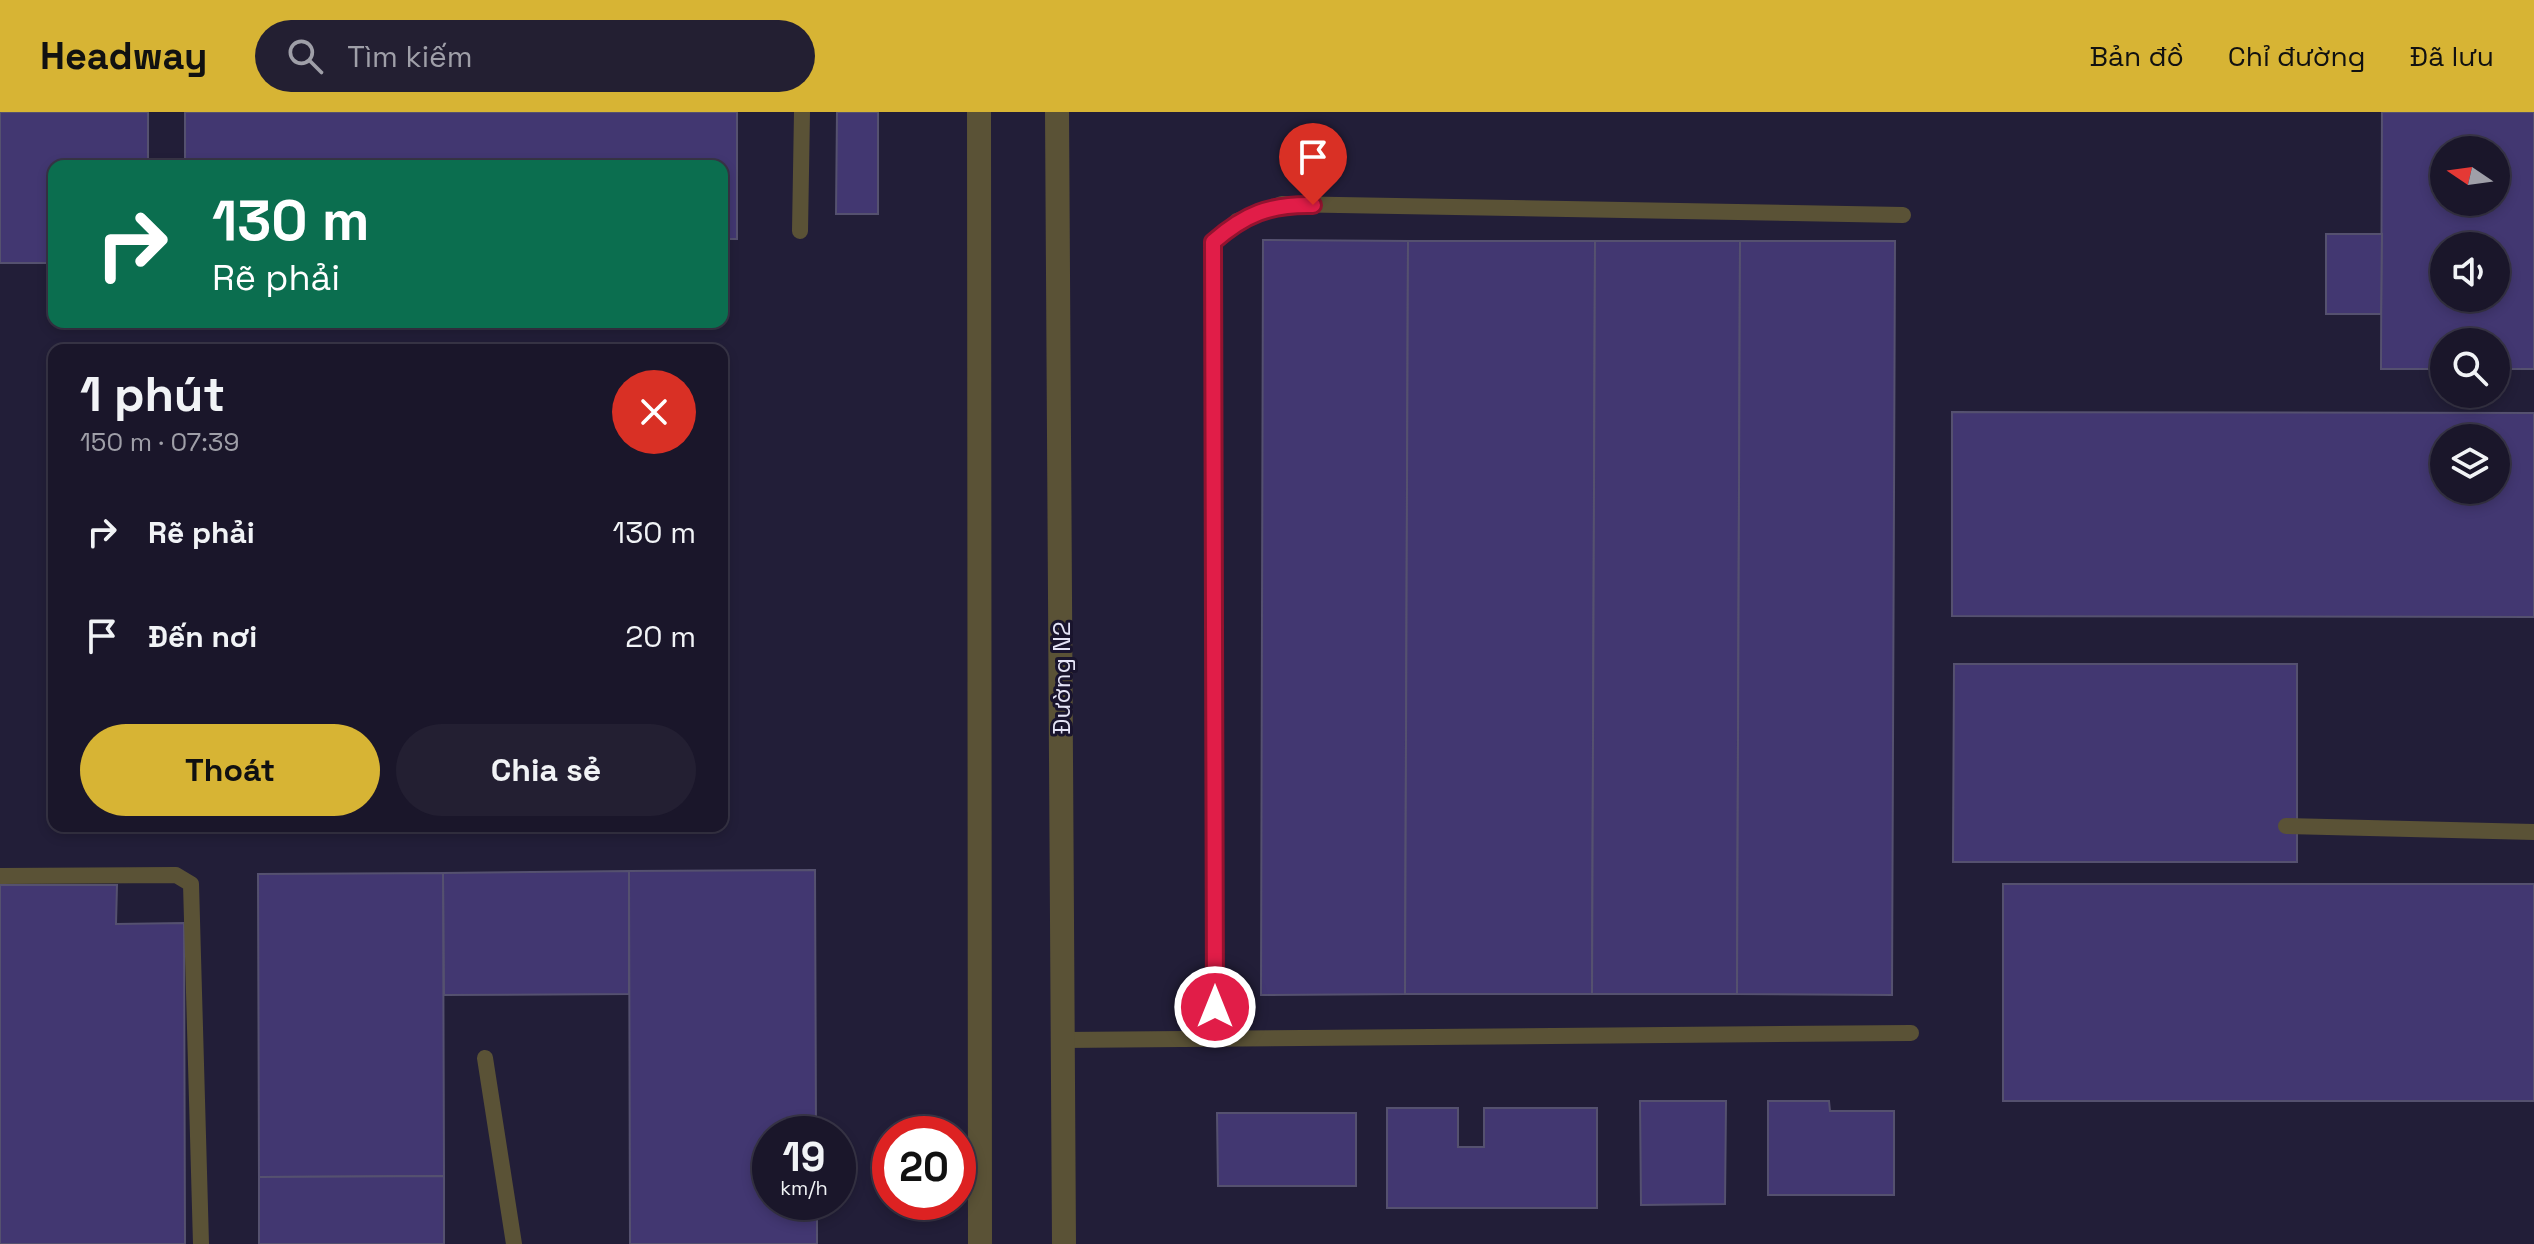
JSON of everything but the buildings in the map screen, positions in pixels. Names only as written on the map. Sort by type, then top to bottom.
[{"type":"street","points":[[979,112],[980,1244]]},
{"type":"street","name":"Đường N2","points":[[1057,112],[1064,1244]]},
{"type":"lane","points":[[800,231],[802,112]]},
{"type":"lane","points":[[1215,1039],[1213,242],[1237,221],[1282,204],[1903,215]]},
{"type":"lane","points":[[2286,826],[2534,832]]},
{"type":"lane","points":[[0,876],[176,875],[191,884],[201,1244]]},
{"type":"lane","points":[[1063,1040],[1911,1033]]},
{"type":"lane","points":[[485,1058],[514,1244]]},
{"type":"route","points":[[1215,1007],[1213,242],[1237,221],[1282,204],[1313,205]]}]
